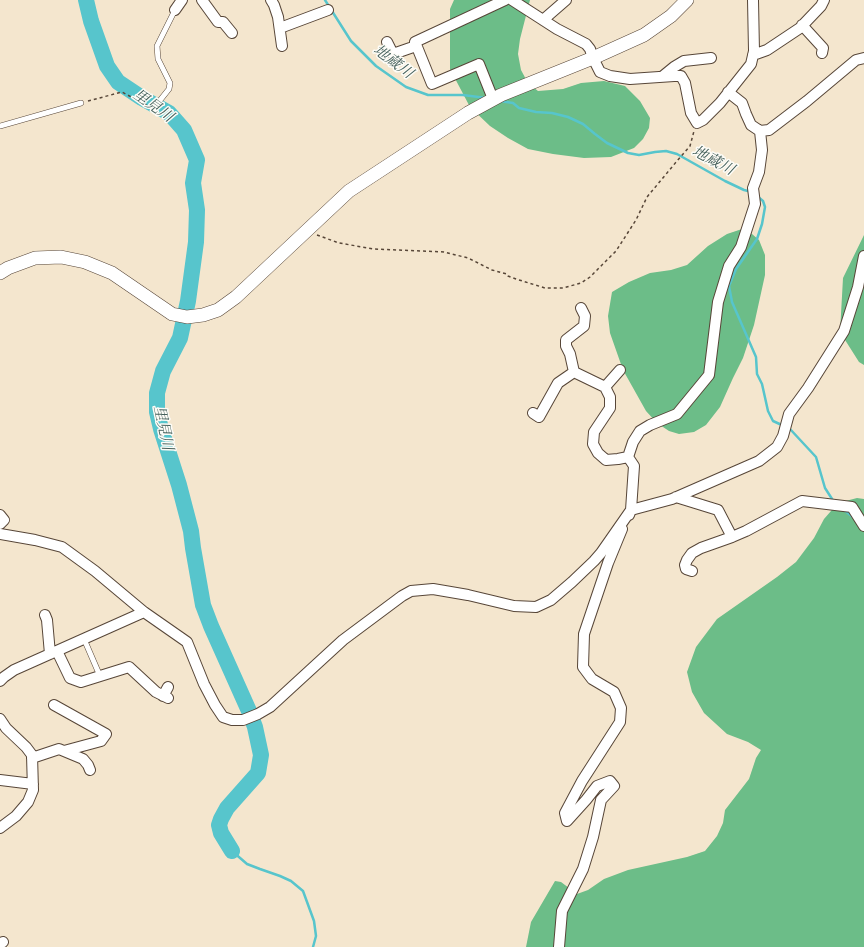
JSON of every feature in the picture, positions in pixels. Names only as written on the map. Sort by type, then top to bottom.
[{"type":"street","points":[[175,10],[182,0]]},
{"type":"street","points":[[202,0],[218,22],[223,22],[232,33]]},
{"type":"street","points":[[271,0],[278,16],[282,46]]},
{"type":"street","points":[[493,99],[479,64],[432,84],[415,42],[433,28],[505,0]]},
{"type":"street","points":[[512,0],[557,29],[586,44],[590,49],[600,72],[610,76],[630,79],[681,76],[685,83],[691,113],[697,123],[720,103],[751,64],[754,52],[753,0]]},
{"type":"street","points":[[543,20],[566,0]]},
{"type":"street","points":[[0,273],[8,268],[35,258],[61,256],[85,262],[112,274],[172,314],[187,317],[203,315],[218,310],[236,297],[349,191],[468,113],[501,95],[593,58],[644,35],[671,16],[687,0]]},
{"type":"street","points":[[753,56],[767,50],[800,28],[821,6],[824,0]]},
{"type":"street","points":[[280,28],[328,10]]},
{"type":"street","points":[[802,26],[823,48],[822,53]]},
{"type":"street","points":[[387,42],[393,54],[416,46]]},
{"type":"street","points":[[664,76],[684,61],[711,58]]},
{"type":"street","points":[[728,92],[742,103],[751,125],[760,131],[769,130],[807,101],[856,60],[864,58]]},
{"type":"street","points":[[628,457],[633,442],[640,431],[650,425],[677,414],[709,375],[718,302],[729,266],[741,247],[756,204],[753,188],[759,172],[762,150],[760,131]]},
{"type":"street","points":[[0,534],[35,540],[62,547],[95,571],[144,612],[187,642],[204,684],[223,717],[232,720],[243,720],[270,707],[343,640],[402,596],[411,591],[433,589],[468,595],[514,606],[536,607],[551,600],[572,582],[601,553],[630,510],[676,497],[759,461],[777,447],[783,436],[789,414],[808,388],[844,331],[858,288],[864,256]]},
{"type":"street","points":[[574,372],[570,354],[566,346],[566,340],[584,326],[585,316],[581,308]]},
{"type":"street","points":[[605,387],[620,370]]},
{"type":"street","points":[[574,372],[605,387],[610,397],[610,408],[594,432],[594,444],[598,453],[606,460],[628,457]]},
{"type":"street","points":[[533,413],[539,417],[558,383],[574,372]]},
{"type":"street","points":[[559,947],[562,911],[583,869],[593,837],[601,800],[614,786],[610,781],[597,786],[567,821],[565,813],[579,787],[620,722],[621,708],[614,692],[592,679],[583,667],[584,634],[608,562],[630,510],[634,466],[628,457]]},
{"type":"street","points":[[676,497],[718,510],[732,537]]},
{"type":"street","points":[[692,570],[686,569],[685,565],[692,553],[701,548],[746,531],[802,501],[852,506],[864,526]]},
{"type":"street","points":[[0,515],[4,520],[0,524]]},
{"type":"street","points":[[0,681],[14,670],[144,612]]},
{"type":"street","points":[[45,615],[54,652],[70,678],[81,682],[129,667],[156,692],[166,697],[168,686]]},
{"type":"street","points":[[54,705],[106,734],[101,741],[64,752]]},
{"type":"street","points":[[0,719],[6,728],[26,747],[32,755],[33,790],[28,802],[16,816],[0,828]]},
{"type":"street","points":[[32,758],[60,750],[83,759],[90,770]]},
{"type":"street","points":[[0,780],[32,784]]},
{"type":"lane","points":[[153,109],[169,89],[170,83],[158,59],[157,46],[175,10]]},
{"type":"lane","points":[[0,126],[80,103]]},
{"type":"lane","points":[[84,639],[100,676]]},
{"type":"path","points":[[80,103],[122,92],[153,109]]},
{"type":"path","points":[[312,226],[308,231],[339,243],[374,249],[444,252],[468,258],[492,270],[545,288],[563,288],[581,283],[590,278],[616,251],[636,220],[647,197],[690,146],[697,123]]},
{"type":"green space","points":[[454,0],[530,0],[520,39],[518,54],[521,70],[528,83],[538,91],[563,89],[581,83],[604,81],[625,86],[640,101],[650,118],[649,128],[643,139],[634,148],[611,157],[584,158],[528,149],[490,126],[470,107],[450,69],[450,9]]},
{"type":"green space","points":[[745,228],[759,240],[765,255],[765,275],[754,325],[743,358],[720,407],[706,425],[694,432],[679,434],[669,431],[657,423],[646,411],[623,370],[610,333],[608,316],[612,292],[629,282],[650,273],[671,270],[687,265],[708,246],[727,234]]},
{"type":"green space","points":[[864,235],[864,365],[859,362],[840,332],[843,278]]},
{"type":"green space","points":[[857,498],[864,499],[864,947],[526,947],[531,922],[555,881],[561,882],[577,894],[588,890],[604,879],[628,870],[687,857],[705,851],[717,836],[723,823],[725,810],[749,779],[756,758],[761,750],[748,742],[727,734],[704,713],[692,692],[687,672],[696,647],[717,619],[796,562],[814,538],[824,519],[838,503]]},
{"type":"waterway","name":"里見川","points":[[86,0],[91,21],[107,66],[118,82],[142,98],[169,113],[184,130],[197,160],[193,183],[197,210],[196,242],[188,301],[180,338],[163,371],[157,393],[157,412],[191,531],[203,605],[249,711],[255,727],[261,755],[258,773],[227,808],[219,825],[221,833],[232,851]]},
{"type":"waterway","name":"地蔵川","points":[[325,0],[351,41],[376,66],[406,87],[428,95],[463,95],[486,98]]},
{"type":"waterway","name":"地蔵川","points":[[500,101],[513,103],[519,108],[568,117],[583,124],[607,143],[628,153],[639,155],[666,151],[677,154],[725,181],[752,192]]},
{"type":"waterway","name":"地蔵川","points":[[757,196],[763,201],[765,207],[762,224],[757,239],[736,269],[729,286],[732,302],[756,357],[757,374],[762,384],[768,411],[773,421],[784,426]]},
{"type":"waterway","name":"地蔵川","points":[[788,429],[790,429],[816,457],[825,488],[834,502]]},
{"type":"waterway","name":"地蔵川","points":[[844,510],[854,518]]},
{"type":"waterway","points":[[232,851],[247,864],[291,881],[303,891],[314,921],[316,936],[313,947]]}]
